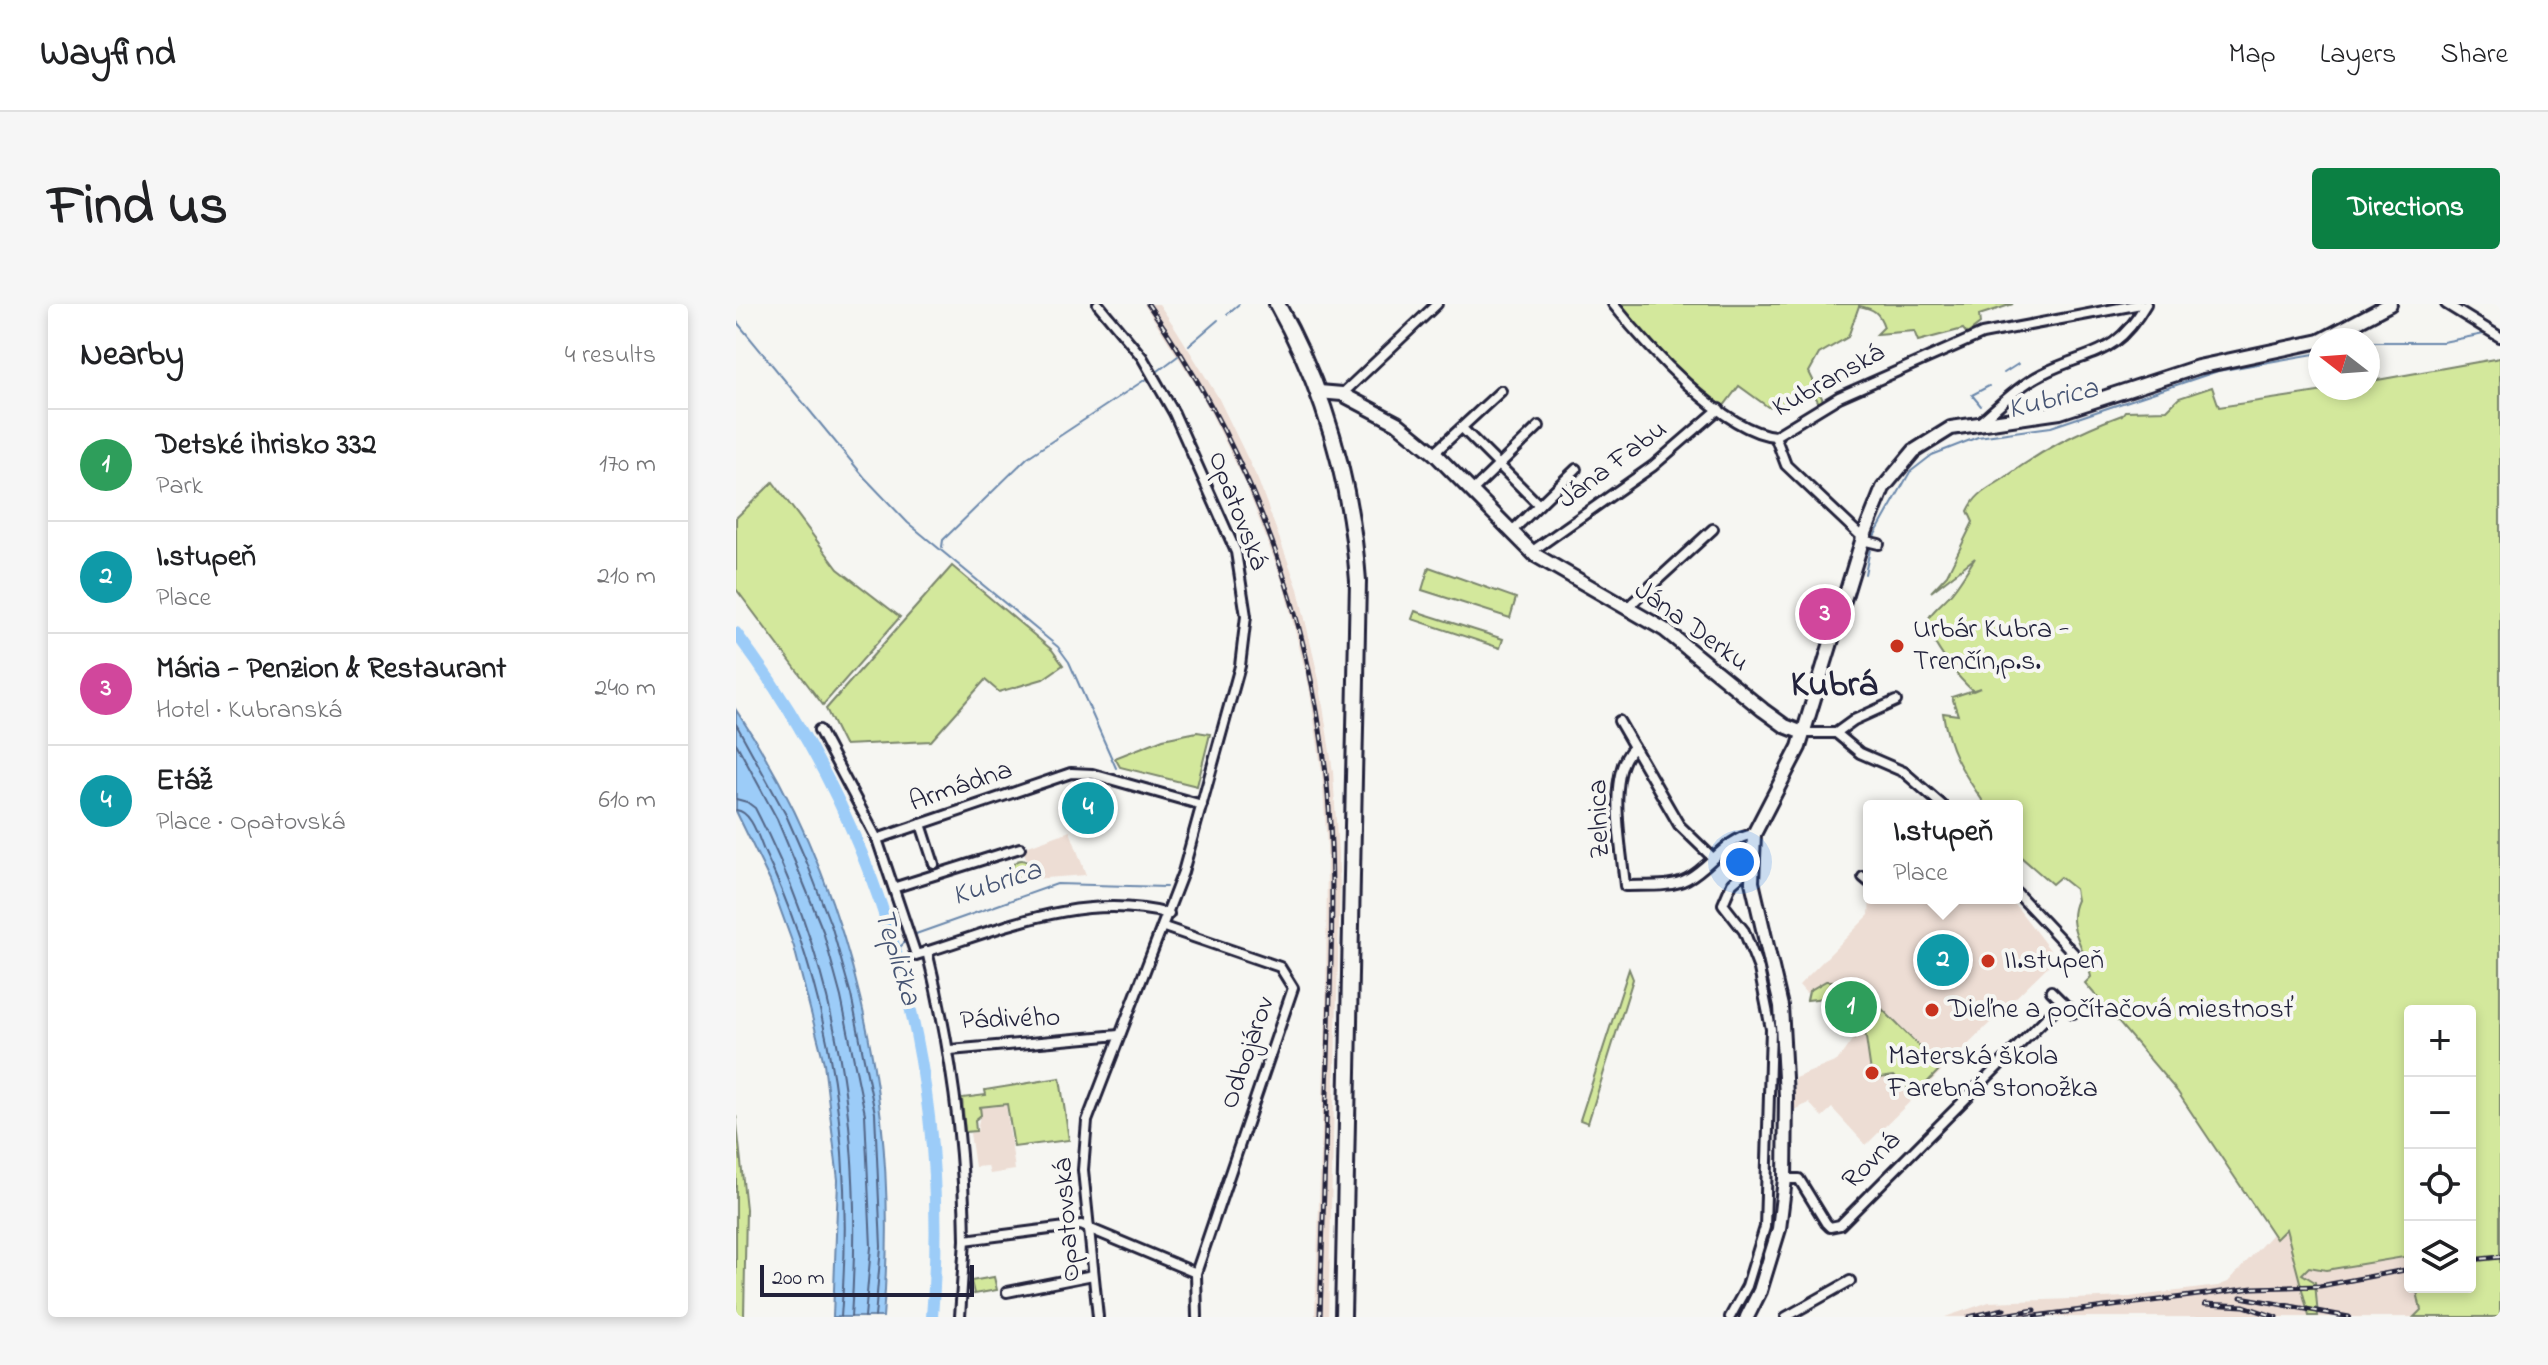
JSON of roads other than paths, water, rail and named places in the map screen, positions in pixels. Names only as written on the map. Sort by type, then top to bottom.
[{"type":"main road","points":[[1277,304],[1319,392],[1346,488],[1359,594],[1343,1317]]},
{"type":"street","name":"Opatovská","points":[[1098,304],[1133,344],[1163,392],[1227,530],[1241,574],[1246,616],[1244,649],[1179,885],[1095,1097],[1084,1144],[1098,1317]]},
{"type":"street","points":[[1342,394],[1437,304]]},
{"type":"street","points":[[1613,304],[1659,359],[1719,409],[1748,429],[1775,436]]},
{"type":"street","points":[[1979,423],[2030,381],[2109,349],[2138,319],[2143,304]]},
{"type":"street","name":"Kubranská","points":[[1869,542],[1786,465],[1775,436],[1839,397],[1982,334],[2143,304]]},
{"type":"street","points":[[2344,328],[2390,304]]},
{"type":"street","points":[[2446,304],[2500,337]]},
{"type":"street","points":[[1730,1317],[1754,1288],[1779,1229],[1785,1179],[1786,1096],[1752,866],[1754,834],[1803,733],[1869,542],[1883,488],[1904,461],[1940,433],[1979,423],[2060,412],[2198,367],[2308,343]]},
{"type":"street","points":[[1434,453],[1501,391]]},
{"type":"street","name":"Jána Derku","points":[[1319,392],[1342,394],[1376,409],[1434,453],[1531,552],[1628,607],[1684,645],[1716,675],[1785,726],[1803,733]]},
{"type":"street","name":"Jána Fabu","points":[[1531,552],[1653,466],[1719,409]]},
{"type":"street","points":[[1472,491],[1539,426]]},
{"type":"street","points":[[1462,428],[1539,505]]},
{"type":"street","points":[[1511,532],[1576,469]]},
{"type":"street","points":[[1628,607],[1713,529]]},
{"type":"street","points":[[1803,733],[1836,733],[1854,720],[1896,701]]},
{"type":"street","points":[[1619,721],[1634,747]]},
{"type":"street","points":[[819,730],[877,839],[896,887],[914,950],[927,951],[1061,910],[1096,907],[1169,914]]},
{"type":"street","points":[[1836,733],[1860,753],[1904,772],[1936,800]]},
{"type":"street","name":"Zelnica","points":[[1712,857],[1679,825],[1634,747],[1625,755],[1617,779],[1625,886],[1671,884],[1689,878],[1739,837],[1754,834]]},
{"type":"street","name":"Armádna","points":[[877,839],[1059,777],[1092,774],[1202,805]]},
{"type":"street","points":[[921,824],[934,864]]},
{"type":"street","points":[[896,887],[1020,848]]},
{"type":"street","points":[[1752,866],[1732,883],[1723,900],[1725,908],[1744,931],[1765,967]]},
{"type":"street","points":[[2023,899],[2081,961]]},
{"type":"street","points":[[1744,931],[1760,925]]},
{"type":"street","name":"Odbojárov","points":[[1164,927],[1280,967],[1293,988],[1196,1273]]},
{"type":"street","name":"Pádivého","points":[[927,951],[950,1050],[1119,1035]]},
{"type":"street","points":[[2051,991],[2073,1013]]},
{"type":"street","name":"Rovná","points":[[1785,1179],[1799,1179],[1826,1223],[1830,1227],[1840,1225],[2062,1002]]},
{"type":"street","points":[[1747,1317],[1765,1227],[1770,1097],[1777,1028]]},
{"type":"street","points":[[950,1050],[961,1126],[965,1240],[960,1317]]},
{"type":"street","points":[[1770,1097],[1786,1096]]},
{"type":"street","points":[[1769,1161],[1784,1161]]},
{"type":"street","points":[[965,1240],[1081,1225],[1196,1273],[1197,1317]]},
{"type":"street","points":[[1765,1227],[1779,1229]]},
{"type":"street","points":[[1007,1292],[1093,1275]]},
{"type":"street","points":[[1786,1317],[1850,1281]]},
{"type":"water","points":[[736,710],[777,778],[812,850],[840,924],[861,1001],[876,1080],[884,1159],[887,1238],[883,1317],[833,1317],[838,1180],[824,1063],[794,947],[770,881],[736,811]]},
{"type":"waterway","points":[[1227,314],[1239,304]]},
{"type":"waterway","points":[[1189,345],[1218,320]]},
{"type":"waterway","points":[[736,321],[865,478],[908,523],[1058,647],[1069,662],[1116,768]]},
{"type":"waterway","name":"Kubrica","points":[[2380,342],[2443,342],[2489,333]]},
{"type":"waterway","name":"Kubrica","points":[[1873,538],[1910,472],[1932,455],[1978,437],[2051,427],[2218,371],[2308,355]]},
{"type":"waterway","points":[[1158,371],[1178,356]]},
{"type":"waterway","points":[[2004,373],[2018,364]]},
{"type":"waterway","points":[[942,547],[943,540],[1028,457],[1149,377]]},
{"type":"waterway","points":[[1981,406],[1972,395],[1989,386]]},
{"type":"waterway","name":"Kubrica","points":[[1865,574],[1871,544]]},
{"type":"waterway","name":"Teplička","points":[[736,633],[788,709],[832,789],[869,871],[897,957],[918,1045],[931,1134],[935,1225],[932,1317]]},
{"type":"waterway","name":"Kubrica","points":[[913,935],[1057,884],[1166,887]]},
{"type":"waterway","name":"Kubrica","points":[[897,950],[908,939]]},
{"type":"railway","points":[[1148,304],[1181,354],[1238,459],[1282,569],[1312,684],[1326,778],[1332,920],[1320,1317]]},
{"type":"railway","points":[[2476,1259],[2500,1257]]},
{"type":"railway","points":[[2027,1317],[2253,1288],[2320,1286],[2404,1270]]},
{"type":"railway","points":[[2241,1297],[2349,1317]]},
{"type":"railway","points":[[2205,1304],[2244,1306],[2276,1317]]},
{"type":"railway","points":[[1969,1317],[2004,1309]]},
{"type":"railway","points":[[1992,1317],[2035,1310]]},
{"type":"place","name":"Mária - Penzion & Restaurant","points":[[1825,614]]},
{"type":"place","name":"Urbár Kubra - Trenčín,p.s.","points":[[1897,646]]},
{"type":"place","name":"Etáž","points":[[1088,808]]},
{"type":"place","name":"I.stupeň","points":[[1943,960]]},
{"type":"place","name":"II.stupeň","points":[[1988,961]]},
{"type":"place","name":"Detské ihrisko 332","points":[[1851,1007]]},
{"type":"place","name":"Dieľne a počítačová miestnosť","points":[[1932,1010]]},
{"type":"place","name":"Materská škola Farebná stonožka","points":[[1872,1073]]},
{"type":"district","name":"Kubrá","points":[[1834,686]]}]
